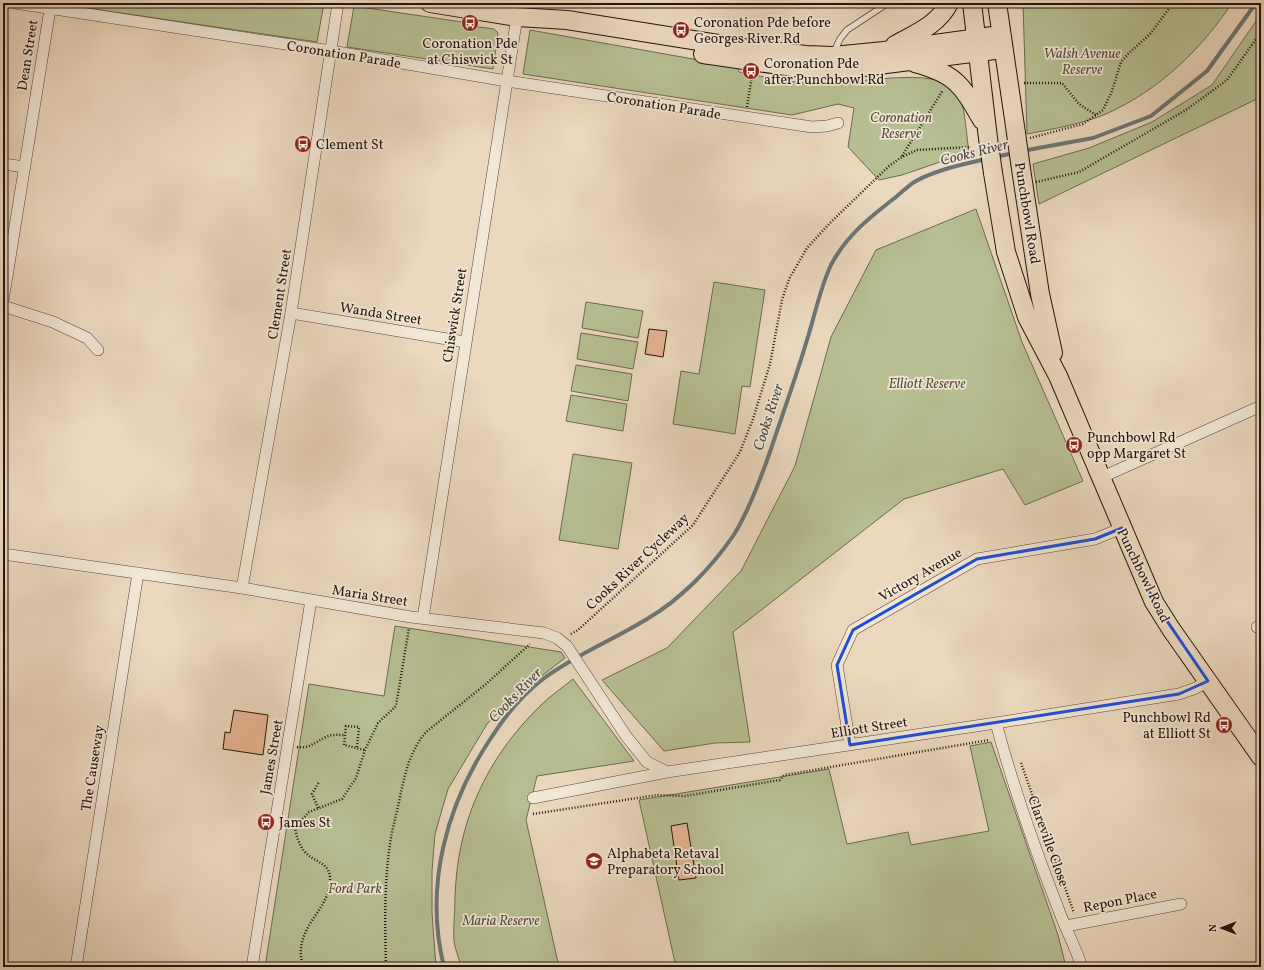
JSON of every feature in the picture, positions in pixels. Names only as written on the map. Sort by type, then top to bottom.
[{"type":"main road","points":[[433,3],[517,17],[569,31],[731,59],[840,70],[978,53],[1001,42]]},
{"type":"main road","points":[[884,51],[930,26],[941,16],[949,3]]},
{"type":"main road","name":"Punchbowl Road","points":[[972,3],[987,133],[1006,252],[1027,317],[1058,376],[1100,478],[1154,602],[1171,629],[1261,757]]},
{"type":"main road","name":"Punchbowl Road","points":[[996,3],[1001,42],[1022,136],[1040,294],[1058,376]]},
{"type":"main road","points":[[517,17],[567,20],[781,53],[833,56],[884,51],[978,53]]},
{"type":"main road","points":[[909,61],[941,71],[952,77],[969,97],[987,133]]},
{"type":"street","name":"Coronation Parade","points":[[16,3],[50,6],[331,51],[507,82],[812,127],[820,127],[838,123]]},
{"type":"street","name":"Clement Street","points":[[242,588],[292,313],[338,3]]},
{"type":"street","name":"Dean Street","points":[[3,301],[50,6]]},
{"type":"street","name":"Chiswick Street","points":[[423,618],[517,17]]},
{"type":"street","points":[[3,164],[25,168]]},
{"type":"street","points":[[3,306],[53,322],[87,338],[98,350]]},
{"type":"street","name":"Wanda Street","points":[[292,313],[465,342]]},
{"type":"street","points":[[1100,478],[1261,406]]},
{"type":"street","name":"Victory Avenue","points":[[850,745],[837,665],[853,630],[977,559],[1095,539],[1122,528]]},
{"type":"street","name":"Maria Street","points":[[3,554],[242,588],[411,617],[544,633],[563,644]]},
{"type":"street","name":"The Causeway","points":[[76,967],[138,573]]},
{"type":"street","name":"James Street","points":[[252,967],[274,824],[289,746],[311,600]]},
{"type":"street","points":[[563,644],[626,736],[647,762],[667,772]]},
{"type":"street","name":"Elliott Street","points":[[533,798],[667,772],[1179,694],[1196,688],[1208,681]]},
{"type":"street","name":"Clareville Close","points":[[996,723],[1014,789],[1082,967]]},
{"type":"street","name":"Repon Place","points":[[1066,926],[1181,904]]},
{"type":"lane","points":[[833,56],[843,34],[888,3]]},
{"type":"path","points":[[1022,136],[1083,124],[1096,115],[1106,105],[1122,62],[1128,54],[1151,33],[1173,3]]},
{"type":"path","points":[[1026,176],[1080,172],[1186,110],[1227,80],[1261,32]]},
{"type":"path","points":[[746,110],[753,72]]},
{"type":"path","points":[[1024,83],[1062,83],[1079,104],[1096,115]]},
{"type":"path","points":[[902,157],[944,89]]},
{"type":"path","name":"Cooks River Cycleway","points":[[563,644],[700,517],[721,479],[740,452],[753,419],[770,364],[782,300],[795,267],[807,248],[830,222],[889,166],[902,157],[917,150],[971,147]]},
{"type":"path","points":[[295,827],[309,812],[342,799],[356,778],[365,750],[378,723],[396,706],[411,617]]},
{"type":"path","points":[[386,967],[386,890],[390,844],[405,774],[418,741],[426,732],[514,659],[528,644],[536,645]]},
{"type":"path","points":[[357,747],[359,728],[346,726],[344,745],[365,750]]},
{"type":"path","points":[[289,746],[305,748],[312,746],[327,736],[345,735]]},
{"type":"path","points":[[533,814],[657,795],[685,796],[780,780],[784,775],[989,740]]},
{"type":"path","points":[[1019,758],[1078,924]]},
{"type":"path","points":[[318,808],[312,794],[319,782]]},
{"type":"path","points":[[274,824],[295,827]]},
{"type":"path","points":[[295,827],[300,843],[306,854],[325,865],[330,874],[330,887],[328,893],[305,934],[301,949],[303,967]]},
{"type":"highlighted area","points":[[1122,528],[1154,602],[1208,681],[1179,694],[850,745],[837,665],[853,630],[977,559],[1095,539]]},
{"type":"green space","points":[[66,3],[324,3],[317,42],[67,5]]},
{"type":"green space","name":"Walsh Avenue Reserve","points":[[1023,3],[1232,3],[1220,21],[1192,53],[1177,68],[1144,93],[1097,118],[1027,134]]},
{"type":"green space","points":[[354,6],[462,22],[464,25],[494,29],[498,33],[493,69],[347,47]]},
{"type":"green space","points":[[1261,14],[1261,97],[1039,204],[1033,164],[1089,148],[1152,122],[1212,85]]},
{"type":"green space","name":"Coronation Reserve","points":[[530,30],[738,67],[739,72],[778,80],[831,84],[904,77],[936,80],[948,86],[961,101],[965,118],[969,152],[902,175],[879,180],[848,147],[854,108],[838,104],[792,115],[523,74]]},
{"type":"green space","name":"Elliott Reserve","points":[[976,209],[1022,342],[1083,481],[1025,505],[1003,469],[904,499],[733,632],[750,742],[715,743],[664,751],[602,680],[667,648],[741,571],[795,466],[831,337],[876,250]]},
{"type":"green space","points":[[714,282],[765,290],[750,387],[742,386],[735,434],[673,424],[681,371],[699,374]]},
{"type":"green space","points":[[586,302],[643,311],[638,338],[582,328]]},
{"type":"green space","points":[[581,333],[638,342],[633,369],[577,359]]},
{"type":"green space","points":[[576,365],[632,374],[628,401],[571,391]]},
{"type":"green space","points":[[571,395],[627,404],[623,431],[566,421]]},
{"type":"green space","points":[[573,454],[632,463],[618,549],[559,540]]},
{"type":"green space","name":"Ford Park","points":[[395,626],[561,652],[565,658],[513,698],[487,724],[448,789],[435,834],[432,871],[432,913],[436,967],[265,967],[309,684],[384,696]]},
{"type":"green space","name":"Maria Reserve","points":[[573,679],[634,761],[537,776],[526,820],[559,967],[461,967],[454,936],[457,870],[462,843],[478,793],[504,748],[521,726],[544,702]]},
{"type":"green space","points":[[991,742],[1058,935],[1066,967],[676,967],[639,800],[829,769],[847,844],[908,832],[911,845],[989,831],[970,746]]},
{"type":"building","points":[[649,329],[667,331],[663,357],[645,354]]},
{"type":"building","points":[[234,710],[268,715],[263,755],[223,749],[225,732],[230,733]]},
{"type":"building","points":[[687,823],[696,878],[679,880],[671,826]]},
{"type":"waterway","name":"Cooks River","points":[[1022,151],[1093,138],[1151,116],[1207,71],[1256,3]]},
{"type":"waterway","name":"Cooks River","points":[[995,157],[1014,153]]},
{"type":"waterway","name":"Cooks River","points":[[444,967],[438,937],[437,907],[438,877],[443,848],[451,819],[462,791],[475,764],[496,730],[508,714],[535,685],[568,662],[634,627],[659,611],[683,593],[725,548],[739,527],[759,482],[798,368],[824,283],[831,265],[837,255],[859,228],[913,183],[924,177],[959,165],[986,159]]},
{"type":"place","name":"Coronation Pde at Chiswick St","points":[[470,23]]},
{"type":"place","name":"Coronation Pde before Georges River Rd","points":[[681,30]]},
{"type":"place","name":"Coronation Pde after Punchbowl Rd","points":[[751,71]]},
{"type":"place","name":"Clement St","points":[[303,144]]},
{"type":"place","name":"Punchbowl Rd opp Margaret St","points":[[1074,445]]},
{"type":"place","name":"Punchbowl Rd at Elliott St","points":[[1224,725]]},
{"type":"place","name":"James St","points":[[266,822]]},
{"type":"place","name":"Alphabeta Retaval Preparatory School","points":[[594,861]]}]
